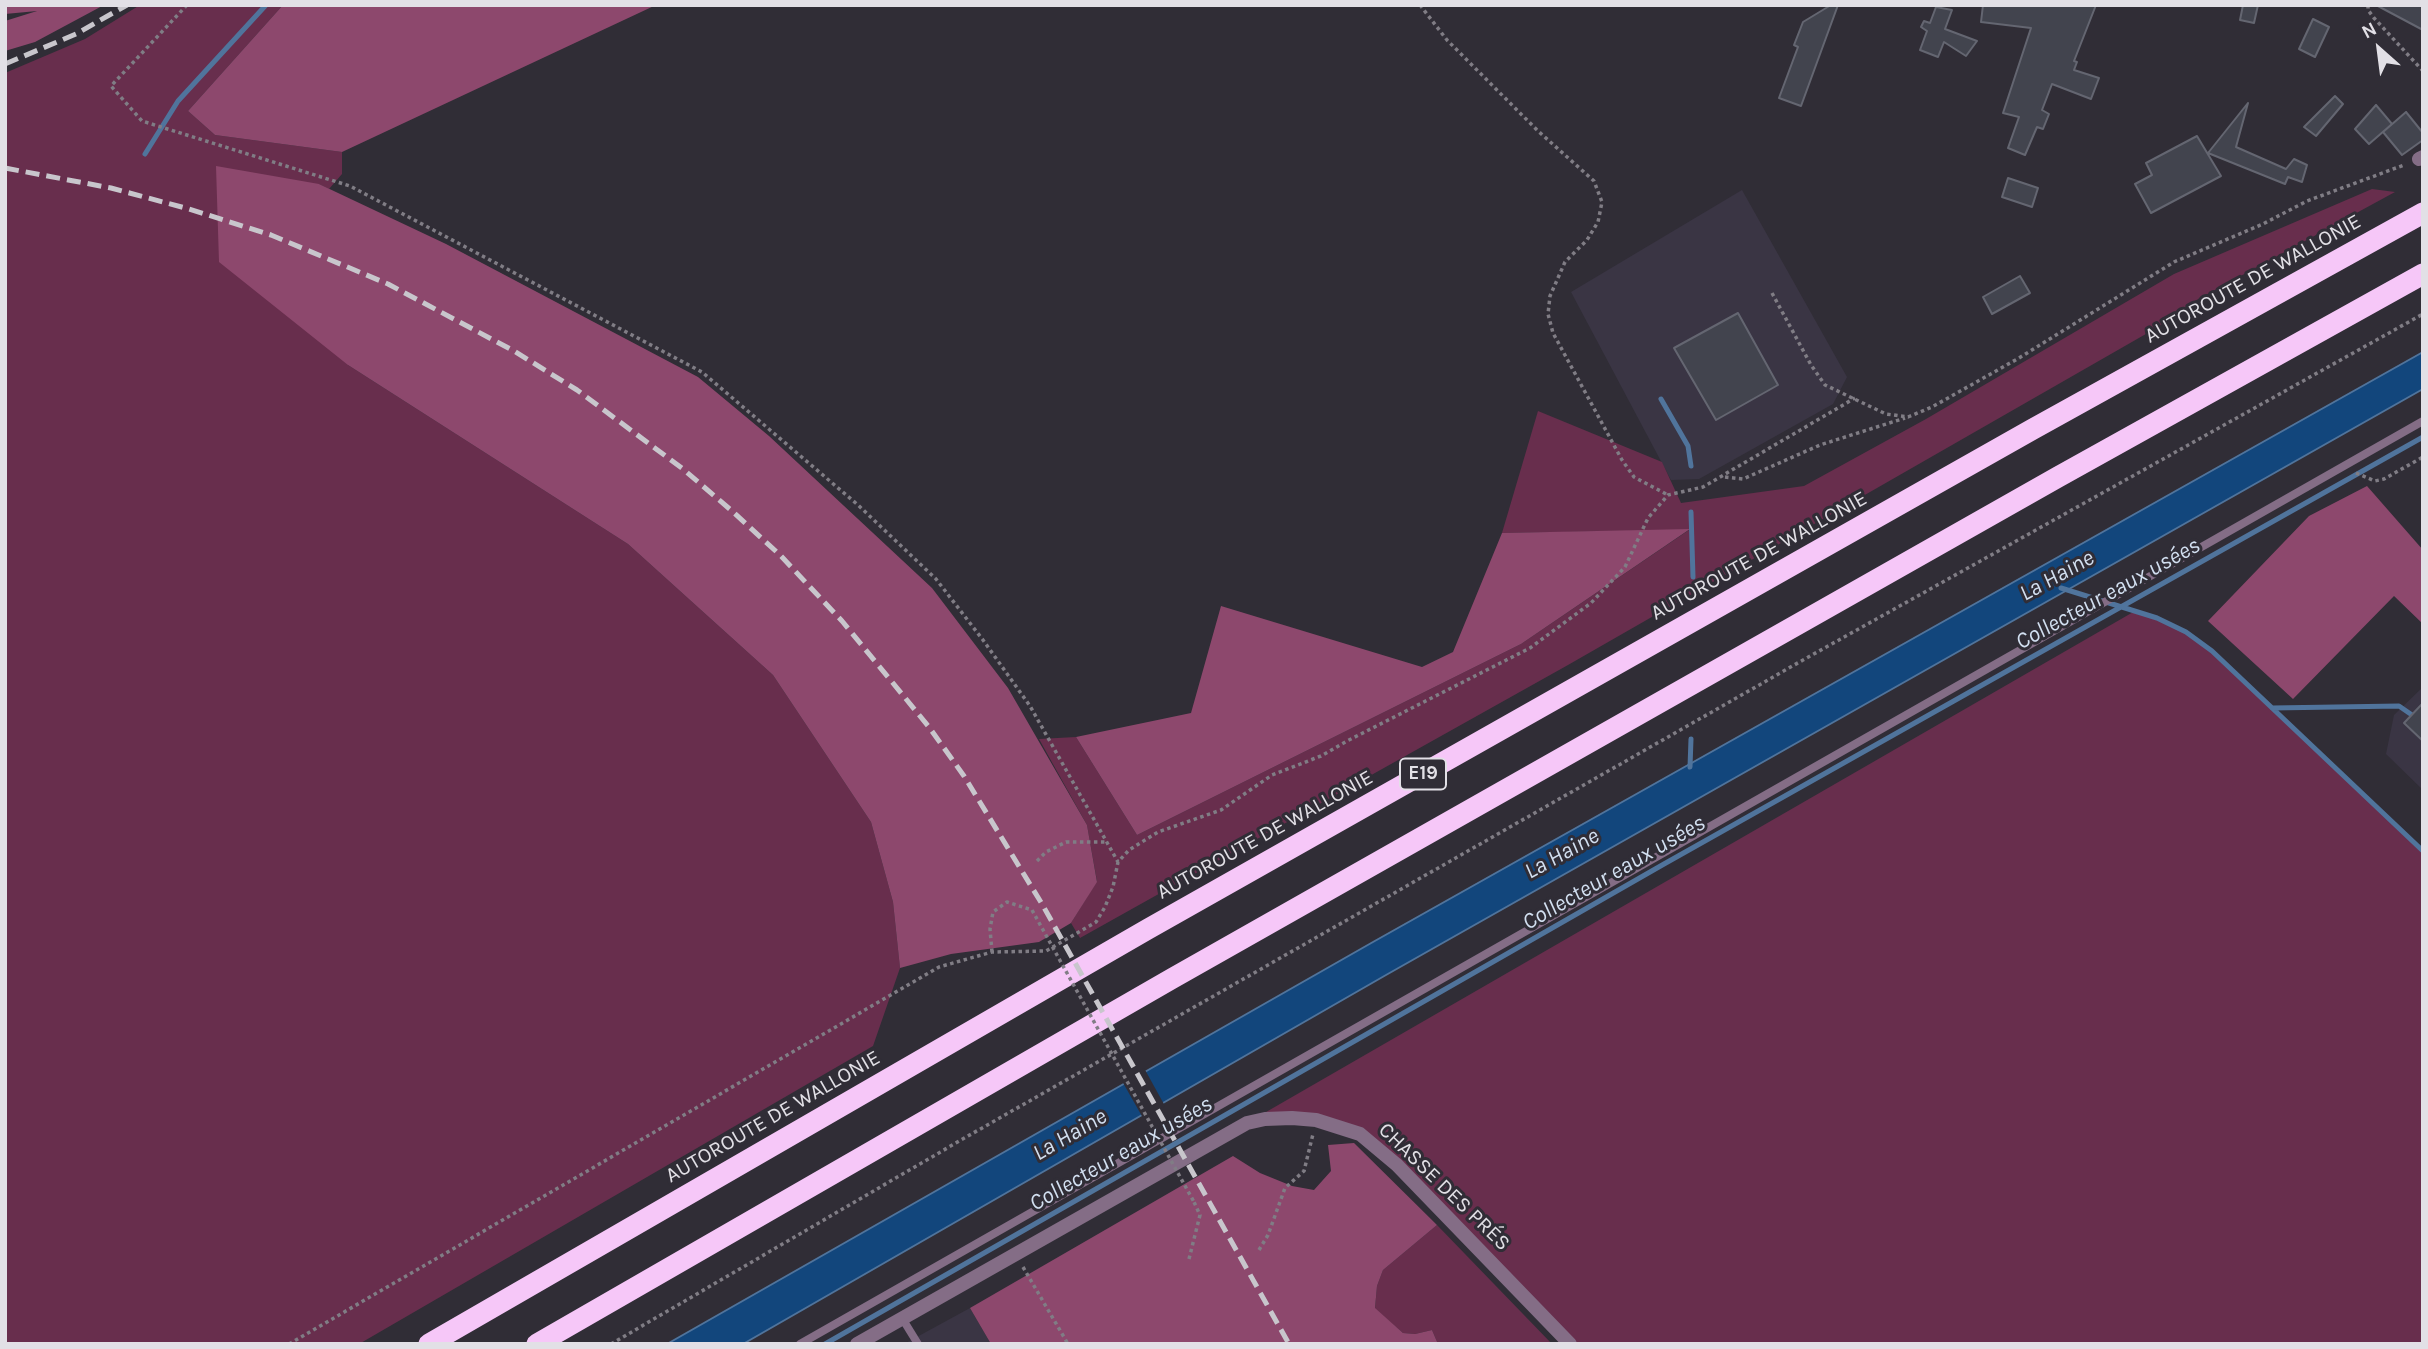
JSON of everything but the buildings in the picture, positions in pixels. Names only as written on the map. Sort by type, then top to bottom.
[{"type":"highway","name":"AUTOROUTE DE WALLONIE","points":[[429,1344],[1148,929],[2021,436],[2423,213]]},
{"type":"highway","name":"E19","points":[[537,1344],[1173,978],[2070,470],[2423,274]]},
{"type":"street","name":"CHASSE DES PRÉS","points":[[857,1344],[1247,1123],[1265,1119],[1316,1120],[1360,1133],[1397,1165],[1570,1344]]},
{"type":"lane","points":[[800,1344],[2423,421]]},
{"type":"lane","points":[[902,1318],[918,1344]]},
{"type":"path","points":[[187,5],[111,86],[142,121],[349,186],[702,372],[858,505],[936,579],[1030,706],[1118,862]]},
{"type":"path","points":[[1420,5],[1447,40],[1538,131],[1594,181],[1602,202],[1598,222],[1587,240],[1565,262],[1550,296],[1548,314],[1553,333],[1622,460],[1634,477],[1668,495]]},
{"type":"path","points":[[2368,8],[2423,71]]},
{"type":"path","points":[[1723,477],[1743,479],[1820,444],[1933,407],[2019,358],[2174,262],[2263,224],[2307,201],[2421,158]]},
{"type":"path","points":[[1772,293],[1811,365],[1825,385],[1886,414],[1908,417]]},
{"type":"path","points":[[611,1344],[961,1140],[1815,653],[2423,314]]},
{"type":"path","points":[[289,1344],[939,967],[992,952],[1046,951],[1096,922],[1113,887],[1118,862],[1146,838],[1221,810],[1272,775],[1321,756],[1530,648],[1591,603],[1625,567],[1648,518],[1668,495],[1703,487],[1723,477],[1855,398]]},
{"type":"path","points":[[2341,466],[2375,481],[2384,479],[2423,457]]},
{"type":"path","points":[[1037,861],[1046,852],[1066,842],[1107,842]]},
{"type":"path","points":[[992,952],[990,929],[993,912],[1007,902],[1032,910],[1200,1215],[1189,1259]]},
{"type":"path","points":[[1259,1250],[1268,1235],[1286,1188],[1304,1171],[1316,1120]]},
{"type":"path","points":[[1015,1254],[1068,1344]]},
{"type":"shaded area","points":[[5,5],[104,5],[35,42],[5,51],[5,21],[37,11],[5,14]]},
{"type":"shaded area","points":[[140,5],[283,5],[188,111],[215,135],[342,152],[342,174],[329,189],[319,184],[348,365],[628,544],[773,675],[871,822],[893,902],[900,968],[873,1046],[359,1344],[5,1344],[5,73],[85,39]]},
{"type":"shaded area","points":[[283,5],[656,5],[342,152],[215,135],[188,111]]},
{"type":"shaded area","points":[[216,166],[319,184],[446,244],[698,377],[769,436],[932,588],[1008,688],[1087,825],[1097,882],[1071,923],[1039,942],[951,954],[900,968],[893,902],[871,822],[773,675],[628,544],[348,365],[219,262]]},
{"type":"shaded area","points":[[2372,189],[2395,192],[2191,303],[2186,311],[1568,665],[1080,938],[1071,923],[1097,881],[1087,825],[1039,739],[1076,737],[1137,835],[1521,644],[1689,530],[1502,533],[1538,411],[1662,462],[1681,503],[1804,486],[1926,419],[2174,274]]},
{"type":"shaded area","points":[[1742,190],[1847,377],[1833,404],[1699,479],[1671,480],[1571,292]]},
{"type":"shaded area","points":[[2367,486],[2423,550],[2423,624],[2394,596],[2293,699],[2208,621],[2309,516]]},
{"type":"shaded area","points":[[1690,529],[1521,644],[1137,835],[1076,737],[1191,713],[1221,606],[1422,667],[1453,652],[1502,533]]},
{"type":"shaded area","points":[[2135,611],[2186,632],[2212,651],[2423,851],[2423,1344],[1570,1344],[1360,1134],[1316,1120],[1247,1123]]},
{"type":"shaded area","points":[[2423,687],[2423,790],[2386,754],[2394,715]]},
{"type":"shaded area","points":[[1354,1143],[1437,1225],[1383,1270],[1377,1286],[1375,1308],[1403,1333],[1415,1334],[1432,1330],[1438,1344],[991,1344],[970,1308],[1233,1156],[1260,1173],[1292,1186],[1314,1190],[1331,1171],[1328,1145]]},
{"type":"shaded area","points":[[1437,1225],[1552,1344],[1438,1344],[1432,1330],[1415,1334],[1403,1333],[1375,1309],[1377,1286],[1383,1270]]},
{"type":"shaded area","points":[[970,1308],[991,1344],[904,1344]]},
{"type":"water","name":"La Haine","points":[[2423,352],[2423,389],[1386,975],[743,1344],[667,1344],[1373,942]]},
{"type":"pier","points":[[1144,1068],[1165,1106],[1143,1118],[1122,1081]]},
{"type":"waterway","points":[[145,154],[178,101],[266,5]]},
{"type":"waterway","points":[[1661,399],[1688,446],[1691,466]]},
{"type":"waterway","name":"Collecteur eaux usées","points":[[825,1344],[1664,864],[2423,437]]},
{"type":"waterway","points":[[1691,512],[1693,577]]},
{"type":"waterway","name":"La Haine","points":[[2061,588],[2157,618],[2186,632],[2212,651],[2423,851]]},
{"type":"waterway","points":[[2272,708],[2399,706],[2412,715]]},
{"type":"waterway","points":[[1690,767],[1691,739]]},
{"type":"railway","points":[[5,64],[76,34],[127,5]]},
{"type":"railway","points":[[5,168],[111,188],[189,209],[271,235],[388,284],[514,351],[577,390],[683,469],[732,511],[780,555],[842,621],[929,727],[964,776],[1042,904],[1289,1344]]}]
